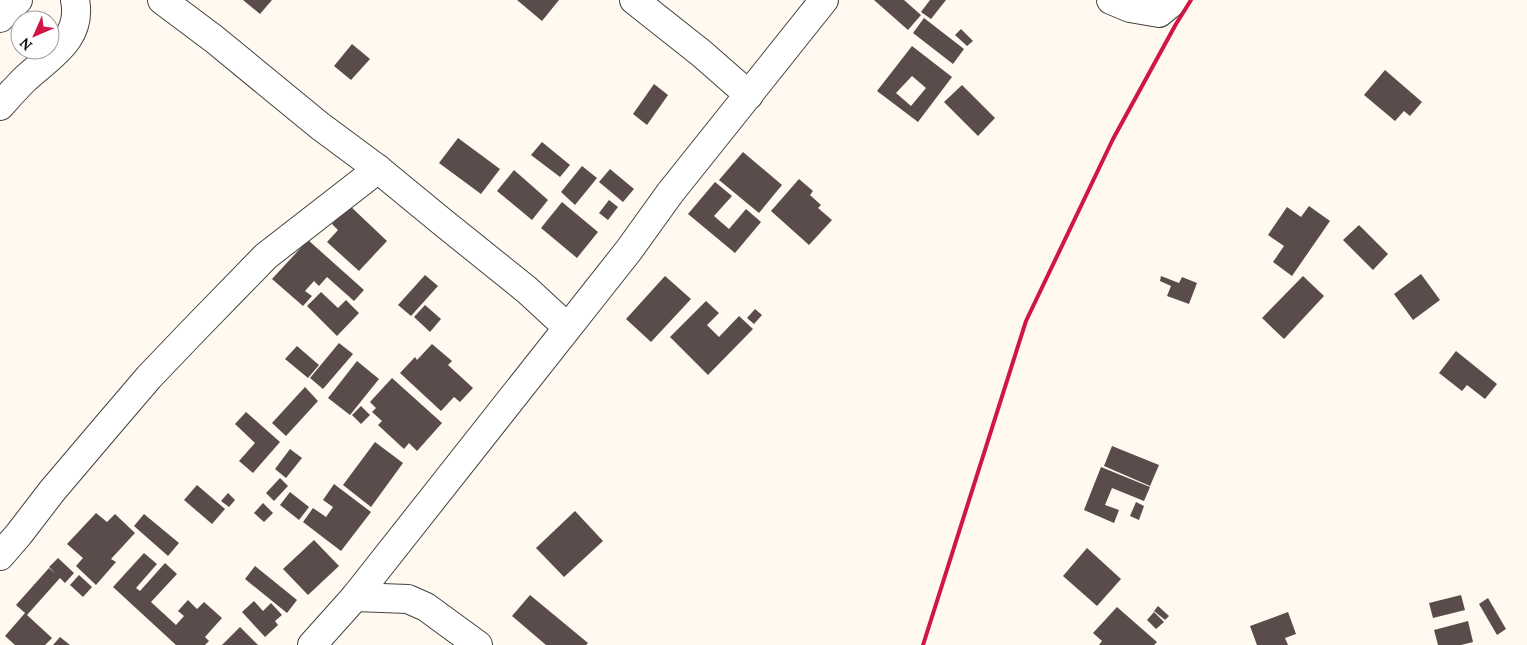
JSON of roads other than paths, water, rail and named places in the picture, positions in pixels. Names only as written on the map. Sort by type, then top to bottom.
[{"type":"street","points":[[0,18],[18,0]]},
{"type":"street","points":[[0,106],[25,79],[60,50],[74,28],[78,10],[75,0]]},
{"type":"street","points":[[162,0],[214,39],[320,126],[378,168],[527,290],[567,326]]},
{"type":"street","points":[[634,0],[701,53],[749,95]]},
{"type":"street","points":[[312,645],[355,597],[567,326],[629,250],[670,192],[824,0]]},
{"type":"street","points":[[1111,0],[1130,8],[1159,13],[1175,0]]},
{"type":"street","points":[[0,556],[52,491],[149,377],[266,256],[378,168]]},
{"type":"street","points":[[355,597],[408,599],[426,607],[478,645]]},
{"type":"railway","points":[[923,645],[1026,321],[1113,139],[1191,0]]}]
